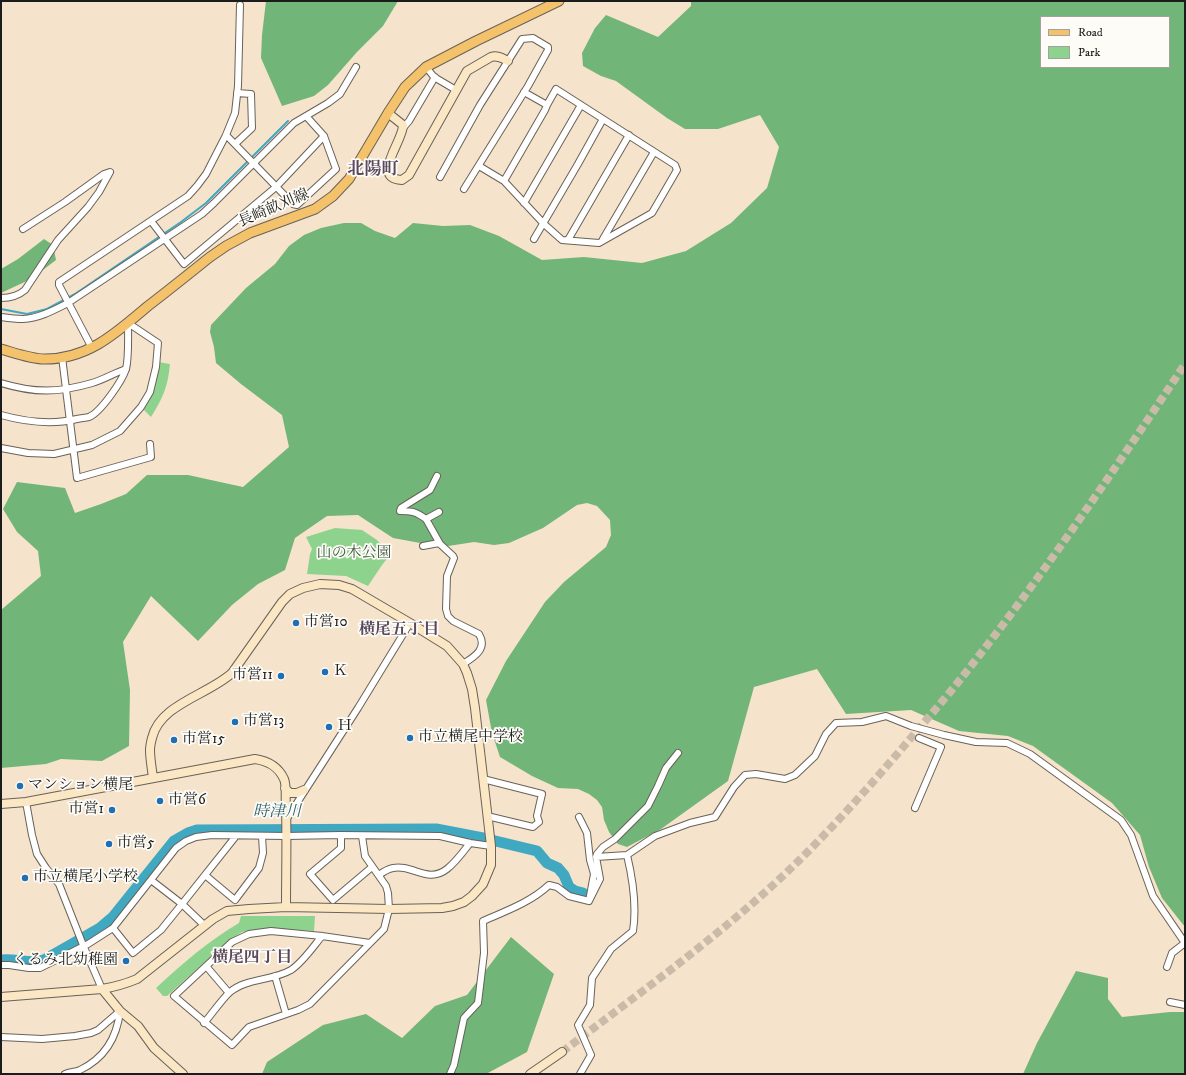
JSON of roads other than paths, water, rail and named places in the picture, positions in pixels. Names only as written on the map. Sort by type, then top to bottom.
[{"type":"main road","name":"長崎畝刈線","points":[[1,349],[45,359],[77,354],[92,348],[112,336],[210,257],[226,246],[250,233],[315,209],[333,196],[349,179],[405,87],[426,67],[559,1]]},
{"type":"street","points":[[92,348],[64,295],[59,282],[188,196],[206,174],[226,135],[235,113],[240,5]]},
{"type":"street","points":[[440,177],[480,105],[522,39],[533,38],[548,48],[548,50],[464,190]]},
{"type":"street","points":[[435,77],[409,121],[403,128],[388,163],[388,169],[393,178],[402,180],[409,175],[467,71],[495,56],[508,61]]},
{"type":"street","points":[[1,317],[23,319],[34,318],[68,303],[208,209],[294,123],[328,103],[340,94],[356,67]]},
{"type":"street","points":[[426,67],[434,77],[456,90]]},
{"type":"street","points":[[479,166],[504,181],[544,224],[562,240],[599,243],[652,214],[677,170],[675,165],[556,89],[547,105],[546,110],[504,181]]},
{"type":"street","points":[[524,92],[547,105]]},
{"type":"street","points":[[235,144],[252,128],[251,94],[237,93]]},
{"type":"street","points":[[524,203],[581,105]]},
{"type":"street","points":[[388,113],[403,125],[403,128]]},
{"type":"street","points":[[226,135],[293,204],[297,205],[336,169],[324,136],[306,116]]},
{"type":"street","points":[[534,239],[603,119]]},
{"type":"street","points":[[568,240],[629,135]]},
{"type":"street","points":[[150,221],[184,264],[276,187],[324,136]]},
{"type":"street","points":[[602,241],[654,152]]},
{"type":"street","points":[[1,298],[9,298],[18,295],[25,290],[58,240],[99,192],[110,172],[104,174],[65,202],[23,229]]},
{"type":"street","points":[[1,415],[30,422],[45,422],[70,421],[89,417],[96,412],[116,388],[126,369],[128,323]]},
{"type":"street","points":[[1,448],[28,453],[54,454],[92,445],[120,431],[141,407],[150,392],[156,367],[158,343],[128,323]]},
{"type":"street","points":[[62,357],[77,478],[151,457],[150,444]]},
{"type":"street","points":[[1,383],[17,388],[53,391],[93,383],[126,369]]},
{"type":"street","points":[[437,476],[430,490],[400,508],[400,511],[417,512],[426,519],[439,543],[454,558],[447,576],[446,613],[453,621],[477,633],[481,637],[482,645],[480,650],[463,664]]},
{"type":"street","points":[[426,519],[439,512]]},
{"type":"street","points":[[423,546],[439,543]]},
{"type":"street","points":[[1,997],[102,989],[117,986],[137,978],[213,919],[227,911],[249,908],[286,907],[389,909],[442,908],[453,906],[464,902],[472,896],[483,884],[491,865],[491,846],[475,708],[472,689],[463,664],[447,646],[352,589],[339,584],[320,584],[303,588],[290,594],[282,602],[232,673],[224,680],[170,711],[158,724],[154,731],[150,749],[153,778]]},
{"type":"street","points":[[286,820],[358,708],[410,623]]},
{"type":"street","points":[[596,857],[627,855],[655,836],[690,823],[715,817],[734,787],[744,775],[756,774],[785,779],[795,775],[815,756],[826,734],[836,723],[862,722],[886,716],[912,726],[976,742],[1007,743],[1030,754],[1121,820],[1131,834],[1153,896],[1185,943],[1172,953],[1167,968]]},
{"type":"street","points":[[915,808],[941,747],[919,738]]},
{"type":"street","points":[[589,901],[600,879],[596,857],[597,854],[603,847],[615,839],[648,806],[666,768],[678,753]]},
{"type":"street","points":[[1,804],[26,802],[255,759],[264,761],[271,764],[278,770],[284,780],[286,820],[286,907]]},
{"type":"street","points":[[483,779],[542,794],[537,816],[539,822],[533,827],[487,816]]},
{"type":"street","points":[[285,788],[290,793],[298,793],[304,790]]},
{"type":"street","points":[[26,802],[37,854],[59,884],[102,989],[120,1011],[138,1026],[154,1048],[183,1074]]},
{"type":"street","points":[[579,817],[586,833],[590,860],[594,874],[589,901]]},
{"type":"street","points":[[1,965],[9,964],[35,969],[40,968],[83,945],[88,944],[113,928],[176,848],[186,841],[196,837],[212,835],[286,836],[341,834],[362,836],[440,836],[491,846]]},
{"type":"street","points":[[341,834],[341,848],[310,874],[333,900],[372,867]]},
{"type":"street","points":[[113,928],[133,953],[161,930],[236,836]]},
{"type":"street","points":[[205,875],[235,900],[259,868],[263,852],[262,836]]},
{"type":"street","points":[[362,836],[365,856],[386,886],[388,893],[389,909],[384,929],[310,1004],[298,1010],[249,1027],[232,1045],[204,1023],[174,996],[232,942],[249,934],[271,931],[370,943]]},
{"type":"street","points":[[379,875],[391,868],[401,867],[428,875],[436,874],[446,870],[453,864],[470,843]]},
{"type":"street","points":[[580,1074],[591,1055],[578,1025],[590,1005],[592,978],[611,949],[633,931],[636,917],[633,879],[627,855]]},
{"type":"street","points":[[152,880],[182,904],[204,926]]},
{"type":"street","points":[[450,1074],[454,1065],[464,1018],[478,1003],[484,953],[483,921],[518,906],[549,885],[557,887],[569,896],[589,901]]},
{"type":"street","points":[[204,1023],[229,993],[239,986],[276,976],[291,970],[303,959],[322,936]]},
{"type":"street","points":[[206,966],[229,993]]},
{"type":"street","points":[[276,976],[286,1014]]},
{"type":"street","points":[[1170,1002],[1185,1005]]},
{"type":"street","points":[[1,1037],[42,1039],[91,1033],[98,1030],[120,1011]]},
{"type":"street","points":[[65,1074],[90,1064],[102,1055],[115,1035],[120,1011]]},
{"type":"street","points":[[530,1074],[562,1052]]},
{"type":"waterway","points":[[1,309],[27,314],[47,309],[75,294],[181,222],[206,203],[288,121]]},
{"type":"waterway","name":"時津川","points":[[1,960],[29,962],[44,960],[100,928],[113,917],[174,841],[197,830],[436,829],[483,838],[537,851],[547,863],[558,868],[564,875],[569,887],[575,891],[583,893]]},
{"type":"tunnel","points":[[562,1052],[677,965],[733,920],[786,873],[850,808],[953,688],[989,643],[1047,565],[1185,364]]},
{"type":"place","name":"市営10","points":[[296,623]]},
{"type":"place","name":"Ｋ","points":[[325,672]]},
{"type":"place","name":"市営11","points":[[281,676]]},
{"type":"place","name":"市営13","points":[[235,722]]},
{"type":"place","name":"Ｈ","points":[[329,727]]},
{"type":"place","name":"市立横尾中学校","points":[[410,738]]},
{"type":"place","name":"市営15","points":[[174,740]]},
{"type":"place","name":"マンション横尾","points":[[20,786]]},
{"type":"place","name":"市営6","points":[[160,801]]},
{"type":"place","name":"市営1","points":[[112,810]]},
{"type":"place","name":"市営5","points":[[109,844]]},
{"type":"place","name":"市立横尾小学校","points":[[25,878]]},
{"type":"place","name":"くるみ北幼稚園","points":[[126,961]]},
{"type":"district","name":"北陽町","points":[[373,170]]},
{"type":"district","name":"横尾五丁目","points":[[399,631]]},
{"type":"district","name":"横尾四丁目","points":[[252,959]]},
{"type":"park label","name":"山の木公園","points":[[354,554]]}]
